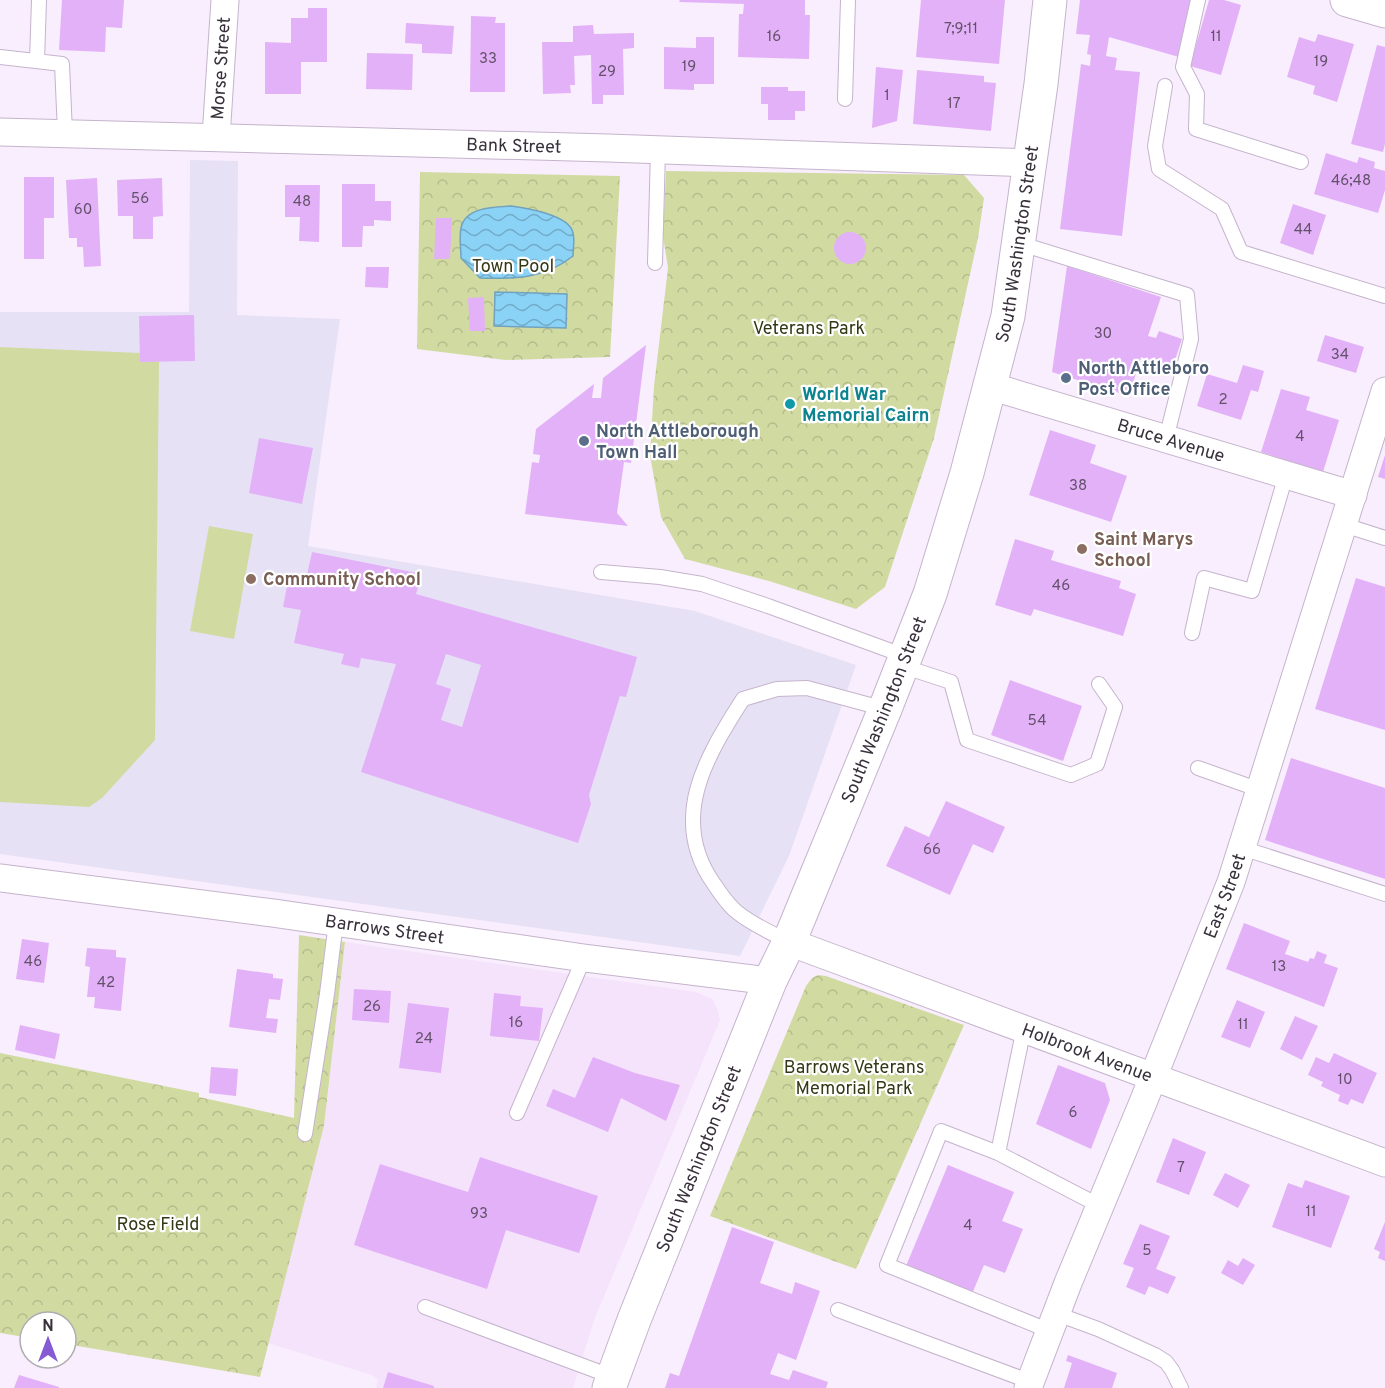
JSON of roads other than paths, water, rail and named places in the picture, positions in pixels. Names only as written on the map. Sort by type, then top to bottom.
[{"type":"main road","name":"South Washington Street","points":[[611,1382],[770,981],[789,942],[930,594],[967,473],[1008,316],[1050,0]]},
{"type":"main road","points":[[1347,0],[1385,11]]},
{"type":"street","name":"Morse Street","points":[[216,137],[225,0]]},
{"type":"street","name":"Bank Street","points":[[0,132],[658,150],[1029,163]]},
{"type":"street","name":"Bruce Avenue","points":[[990,386],[1353,495]]},
{"type":"street","name":"East Street","points":[[1029,1385],[1231,882],[1385,391]]},
{"type":"street","name":"Barrows Street","points":[[0,878],[336,921],[584,958],[770,981]]},
{"type":"street","name":"Holbrook Avenue","points":[[789,942],[1385,1163]]},
{"type":"lane","points":[[37,61],[39,0]]},
{"type":"lane","points":[[845,99],[849,0]]},
{"type":"lane","points":[[1198,0],[1184,67],[1197,94],[1196,129],[1301,162]]},
{"type":"lane","points":[[0,57],[63,64],[65,133]]},
{"type":"lane","points":[[1165,86],[1155,146],[1159,170],[1222,209],[1241,252],[1385,296]]},
{"type":"lane","points":[[655,263],[658,150]]},
{"type":"lane","points":[[1018,243],[1187,295],[1191,339],[1166,439]]},
{"type":"lane","points":[[1192,633],[1204,578],[1252,591],[1286,475]]},
{"type":"lane","points":[[1344,525],[1385,538]]},
{"type":"lane","points":[[601,572],[660,577],[702,584],[768,606],[903,661],[951,682],[967,740],[1071,775],[1097,764],[1115,707],[1099,684]]},
{"type":"lane","points":[[789,942],[737,912],[702,868],[692,834],[692,807],[715,742],[743,699],[777,689],[807,688],[885,709]]},
{"type":"lane","points":[[1198,768],[1260,790]]},
{"type":"lane","points":[[1242,848],[1385,894]]},
{"type":"lane","points":[[305,1134],[336,921]]},
{"type":"lane","points":[[517,1113],[584,958]]},
{"type":"lane","points":[[998,1153],[1024,1028]]},
{"type":"lane","points":[[1100,1206],[998,1153],[941,1131],[887,1265],[1155,1354],[1166,1362],[1181,1388]]},
{"type":"lane","points":[[426,1307],[611,1382]]},
{"type":"lane","points":[[838,1310],[1029,1385]]},
{"type":"water","points":[[511,206],[546,214],[564,221],[573,233],[573,256],[551,269],[529,276],[480,278],[461,258],[460,232],[464,221],[474,212]]},
{"type":"water","points":[[495,292],[567,294],[566,328],[494,326]]},
{"type":"place","name":"North Attleboro Post Office","points":[[1066,378]]},
{"type":"place","name":"World War Memorial Cairn","points":[[790,404]]},
{"type":"place","name":"North Attleborough Town Hall","points":[[584,441]]},
{"type":"place","name":"Saint Marys School","points":[[1082,549]]},
{"type":"place","name":"Community School","points":[[251,579]]},
{"type":"park label","name":"Town Pool","points":[[513,266]]},
{"type":"park label","name":"Veterans Park","points":[[809,328]]},
{"type":"park label","name":"Barrows Veterans Memorial Park","points":[[854,1077]]},
{"type":"park label","name":"Rose Field","points":[[158,1224]]}]
